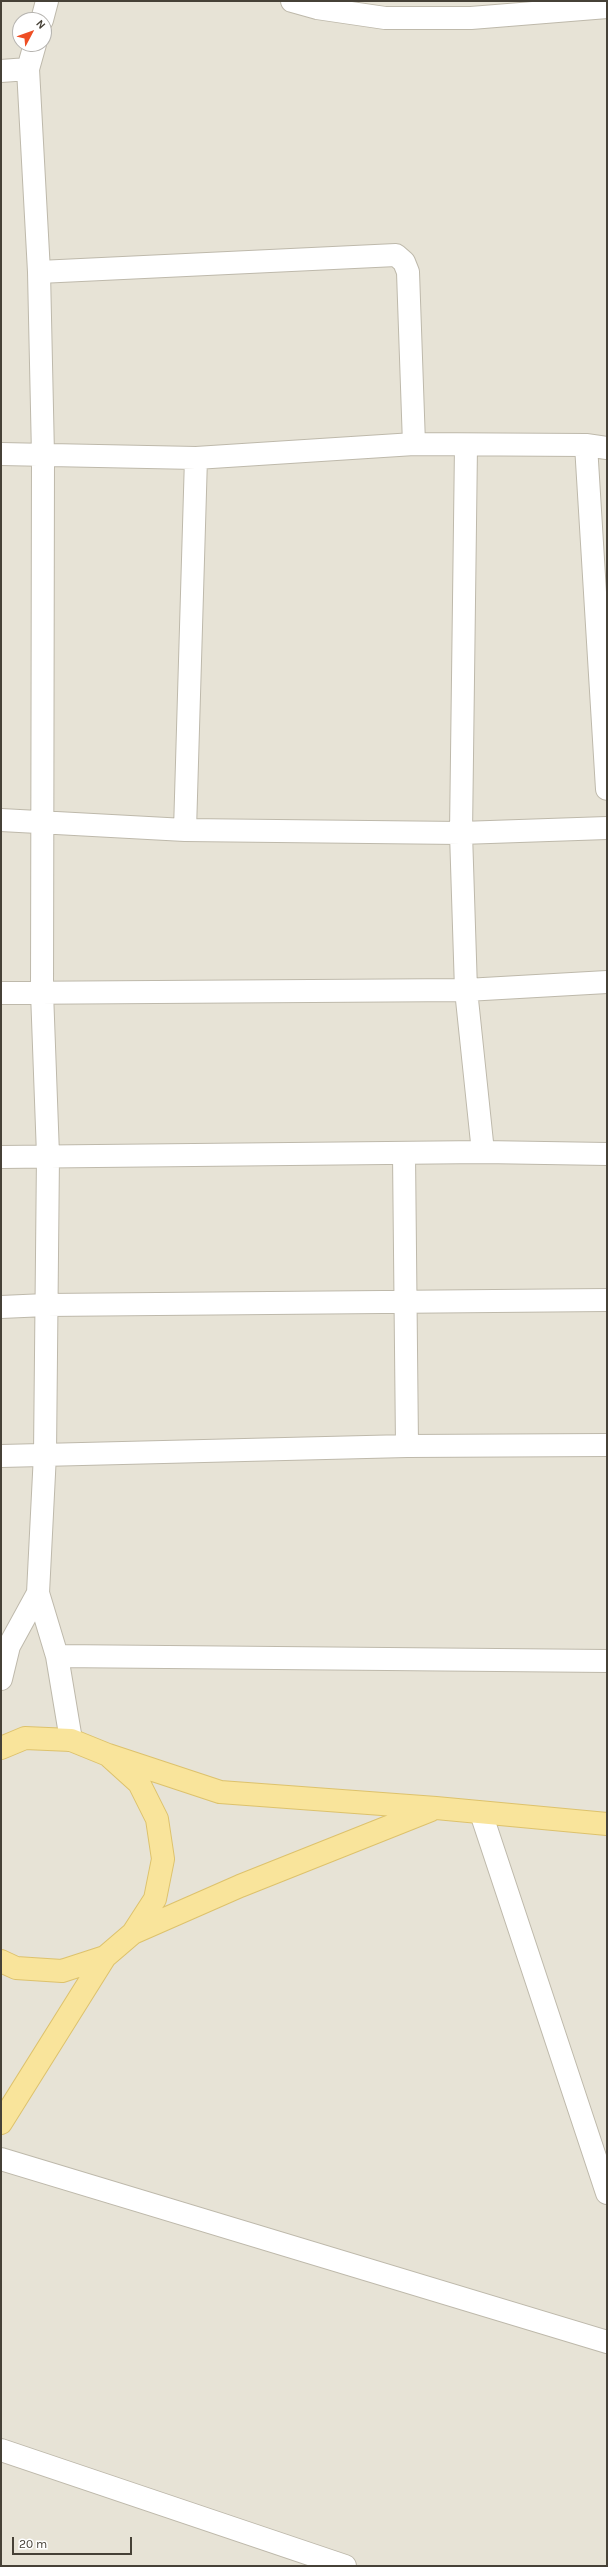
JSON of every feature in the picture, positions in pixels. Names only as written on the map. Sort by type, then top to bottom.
[{"type":"main road","points":[[1,1748],[25,1738],[71,1740],[108,1755],[220,1792],[436,1808],[607,1824]]},
{"type":"main road","points":[[108,1755],[139,1783],[157,1819],[163,1860],[155,1899],[133,1933]]},
{"type":"main road","points":[[1,1961],[16,1968],[62,1971],[104,1956],[133,1933],[247,1883],[436,1808]]},
{"type":"main road","points":[[1,2123],[104,1956]]},
{"type":"street","points":[[44,12],[47,1]]},
{"type":"street","points":[[292,1],[317,8],[384,18],[471,18],[607,7]]},
{"type":"street","points":[[33,52],[28,69],[39,272],[42,455],[42,992],[48,1155],[44,1454],[38,1593],[57,1656],[71,1740]]},
{"type":"street","points":[[1,71],[28,69]]},
{"type":"street","points":[[39,272],[396,255],[404,262],[408,272],[414,444]]},
{"type":"street","points":[[1,454],[196,458],[414,444],[466,446],[586,446],[607,448]]},
{"type":"street","points":[[466,446],[461,833],[466,990],[483,1152]]},
{"type":"street","points":[[586,446],[607,789]]},
{"type":"street","points":[[185,830],[196,458]]},
{"type":"street","points":[[1,820],[185,830],[461,833],[607,828]]},
{"type":"street","points":[[1,993],[466,990],[607,982]]},
{"type":"street","points":[[1,1157],[48,1155],[404,1154],[483,1152],[607,1154]]},
{"type":"street","points":[[404,1154],[407,1446]]},
{"type":"street","points":[[1,1307],[46,1305],[607,1300]]},
{"type":"street","points":[[1,1456],[407,1446],[607,1445]]},
{"type":"street","points":[[1,1679],[5,1646],[38,1593]]},
{"type":"street","points":[[57,1656],[607,1661]]},
{"type":"street","points":[[481,1813],[607,2193]]},
{"type":"street","points":[[1,2159],[607,2342]]},
{"type":"street","points":[[1,2450],[341,2565]]},
{"type":"shaded area","points":[[1,1],[607,1],[607,2566],[1,2566]]}]
